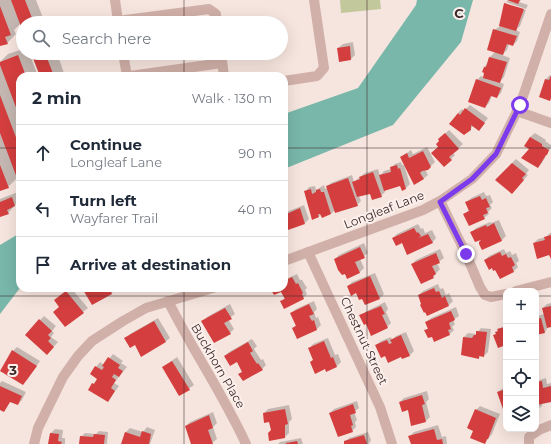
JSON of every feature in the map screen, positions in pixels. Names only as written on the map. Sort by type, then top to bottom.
[{"type":"street","points":[[115,0],[117,16]]},
{"type":"street","points":[[288,80],[316,76],[324,68],[314,0]]},
{"type":"street","points":[[160,16],[209,9],[216,14],[216,16]]},
{"type":"street","name":"Longleaf Lane","points":[[288,260],[423,210],[440,202],[472,179],[496,154],[517,111],[523,98],[551,14]]},
{"type":"street","points":[[124,60],[126,72]]},
{"type":"street","points":[[150,72],[212,60]]},
{"type":"street","points":[[222,60],[224,72]]},
{"type":"street","points":[[517,111],[551,123]]},
{"type":"street","points":[[440,202],[466,254],[480,287],[485,294],[491,297],[503,295]]},
{"type":"street","name":"Chestnut Street","points":[[308,252],[377,400],[392,444]]},
{"type":"street","points":[[528,288],[551,282]]},
{"type":"street","points":[[34,444],[38,428],[63,377],[78,356],[92,341],[122,321],[146,308],[199,292]]},
{"type":"street","name":"Buckhorn Place","points":[[168,301],[183,332],[215,383],[246,444]]},
{"type":"street","points":[[529,440],[539,430],[551,425]]},
{"type":"green space","points":[[340,0],[380,0],[381,9],[341,13]]},
{"type":"water","points":[[417,0],[473,0],[461,42],[393,125],[288,167],[288,113],[358,88],[416,5]]},
{"type":"water","points":[[16,235],[17,292],[0,314],[0,245]]},
{"type":"building","points":[[11,0],[25,0],[31,16],[17,16]]},
{"type":"building","points":[[507,0],[520,0],[518,4]]},
{"type":"building","points":[[504,3],[524,9],[516,31],[499,26]]},
{"type":"building","points":[[0,6],[11,35],[5,37],[8,44],[0,46]]},
{"type":"building","points":[[493,29],[517,36],[513,46],[507,44],[503,55],[487,50]]},
{"type":"building","points":[[350,46],[351,60],[339,62],[337,48]]},
{"type":"building","points":[[16,56],[16,60],[20,60],[24,72],[16,72],[16,107],[0,65],[0,62]]},
{"type":"building","points":[[489,57],[507,62],[500,83],[483,78],[484,73],[482,72],[484,67],[486,67]]},
{"type":"building","points":[[34,60],[48,60],[52,72],[38,72]]},
{"type":"building","points":[[551,75],[550,101],[539,97],[545,79],[549,80]]},
{"type":"building","points":[[476,79],[501,88],[497,98],[491,96],[485,108],[468,102]]},
{"type":"building","points":[[0,95],[16,137],[16,175],[0,133]]},
{"type":"building","points":[[465,108],[485,123],[479,131],[471,125],[471,130],[464,135],[449,124],[458,113],[460,115]]},
{"type":"building","points":[[445,133],[459,149],[449,157],[452,160],[444,167],[431,153],[438,147],[436,144],[439,141],[438,139]]},
{"type":"building","points":[[530,137],[549,150],[538,168],[521,158],[529,149],[524,146]]},
{"type":"building","points":[[423,151],[431,167],[420,173],[424,179],[414,185],[400,157],[407,153],[409,158]]},
{"type":"building","points":[[512,163],[526,174],[522,178],[524,180],[512,194],[495,180]]},
{"type":"building","points":[[0,165],[9,188],[0,191]]},
{"type":"building","points":[[397,165],[398,169],[400,168],[406,189],[402,191],[400,186],[384,191],[379,175],[391,172],[390,167]]},
{"type":"building","points":[[373,172],[382,197],[372,200],[370,194],[357,197],[352,182],[360,179],[359,177]]},
{"type":"building","points":[[348,178],[358,206],[335,213],[326,186]]},
{"type":"building","points":[[311,189],[312,194],[316,192],[316,190],[320,189],[321,192],[324,192],[331,214],[322,218],[320,214],[318,214],[319,217],[312,220],[304,191]]},
{"type":"building","points":[[480,196],[482,200],[486,198],[490,207],[486,208],[488,213],[483,215],[485,219],[469,226],[463,214],[469,211],[465,202]]},
{"type":"building","points":[[12,197],[15,206],[7,210],[9,214],[0,217],[0,202]]},
{"type":"building","points":[[300,208],[305,224],[288,230],[288,213]]},
{"type":"building","points":[[494,223],[502,241],[482,250],[479,244],[481,240],[475,242],[470,232],[486,225],[487,227]]},
{"type":"building","points":[[414,228],[421,236],[418,238],[428,234],[433,243],[407,255],[402,243],[396,246],[392,238]]},
{"type":"building","points":[[551,235],[551,259],[549,255],[537,259],[533,243],[545,240],[544,237]]},
{"type":"building","points":[[360,247],[365,258],[355,262],[360,273],[347,279],[345,274],[342,275],[338,270],[334,259]]},
{"type":"building","points":[[500,252],[502,256],[506,254],[508,258],[511,257],[515,265],[512,267],[514,272],[500,279],[495,270],[493,271],[492,268],[489,270],[484,260]]},
{"type":"building","points":[[436,253],[440,263],[432,266],[436,274],[433,276],[434,278],[421,284],[411,264]]},
{"type":"building","points":[[370,276],[380,299],[365,305],[362,299],[359,300],[356,293],[351,296],[347,286]]},
{"type":"building","points":[[292,277],[296,284],[298,283],[304,299],[284,309],[280,301],[285,299],[281,292],[288,292],[288,279]]},
{"type":"building","points":[[434,288],[436,292],[439,291],[442,298],[445,296],[449,306],[427,316],[420,305],[418,295]]},
{"type":"building","points":[[67,292],[84,313],[65,327],[53,312],[59,307],[54,300]]},
{"type":"building","points":[[84,292],[111,292],[112,294],[92,305]]},
{"type":"building","points":[[272,292],[281,292],[274,295]]},
{"type":"building","points":[[309,304],[314,314],[309,316],[312,321],[314,320],[317,330],[297,339],[292,328],[296,326],[290,313]]},
{"type":"building","points":[[381,306],[385,314],[382,315],[388,328],[371,336],[366,324],[364,325],[359,315]]},
{"type":"building","points":[[551,306],[551,327],[547,328],[542,308]]},
{"type":"building","points":[[225,308],[232,319],[224,323],[231,334],[214,343],[201,321]]},
{"type":"building","points":[[451,311],[455,320],[449,323],[451,329],[448,330],[450,335],[434,342],[432,337],[428,338],[424,330],[428,329],[425,322]]},
{"type":"building","points":[[539,318],[541,318],[545,333],[539,334],[539,324]]},
{"type":"building","points":[[39,319],[52,331],[48,335],[51,338],[48,341],[54,347],[47,355],[25,335]]},
{"type":"building","points":[[154,321],[166,342],[141,357],[135,345],[130,348],[124,338]]},
{"type":"building","points":[[503,327],[503,346],[498,348],[493,335],[498,331],[497,329]]},
{"type":"building","points":[[476,331],[487,332],[484,357],[479,356],[479,359],[461,355],[463,337],[472,338],[476,335]]},
{"type":"building","points":[[401,335],[410,356],[402,359],[401,357],[388,363],[385,356],[381,358],[375,345],[387,340],[389,344],[392,343],[390,340]]},
{"type":"building","points":[[324,341],[331,358],[333,357],[337,367],[326,372],[325,369],[315,374],[310,362],[313,360],[308,348]]},
{"type":"building","points":[[248,342],[253,351],[250,353],[263,370],[243,381],[238,374],[242,372],[237,362],[230,366],[224,356]]},
{"type":"building","points":[[12,350],[37,366],[23,385],[0,371]]},
{"type":"building","points":[[108,357],[120,365],[118,368],[123,371],[119,377],[114,374],[112,377],[116,380],[111,388],[115,391],[108,402],[88,390],[92,383],[94,384],[97,379],[90,374],[95,366],[102,370],[104,367],[102,366]]},
{"type":"building","points":[[172,361],[190,390],[179,396],[162,367]]},
{"type":"building","points":[[542,381],[543,388],[551,386],[551,402],[539,405],[539,382]]},
{"type":"building","points":[[0,386],[22,396],[18,405],[10,402],[4,412],[0,410]]},
{"type":"building","points":[[503,390],[503,409],[497,392]]},
{"type":"building","points":[[422,395],[425,404],[422,405],[426,422],[411,426],[408,410],[402,412],[399,402]]},
{"type":"building","points":[[353,404],[356,413],[350,415],[353,425],[351,426],[353,432],[338,437],[329,413]]},
{"type":"building","points":[[285,409],[288,424],[285,425],[285,438],[269,441],[268,433],[271,430],[269,422],[264,423],[263,413]]},
{"type":"building","points":[[475,409],[496,418],[485,444],[470,438],[473,431],[467,428]]},
{"type":"building","points":[[209,415],[213,428],[208,430],[213,444],[191,444],[185,426]]},
{"type":"building","points":[[434,429],[437,440],[442,439],[443,444],[411,444],[408,436]]},
{"type":"building","points":[[142,431],[151,434],[149,444],[121,444],[125,432],[140,437]]},
{"type":"building","points":[[50,433],[59,434],[58,441],[62,442],[61,444],[48,444]]},
{"type":"building","points":[[94,434],[105,435],[104,444],[79,444],[80,436],[93,437]]},
{"type":"building","points":[[364,435],[367,444],[344,444],[344,441]]},
{"type":"building","points":[[297,441],[298,444],[286,444],[286,443]]},
{"type":"route","points":[[466,254],[440,202],[472,179],[496,154],[520,105]]}]
